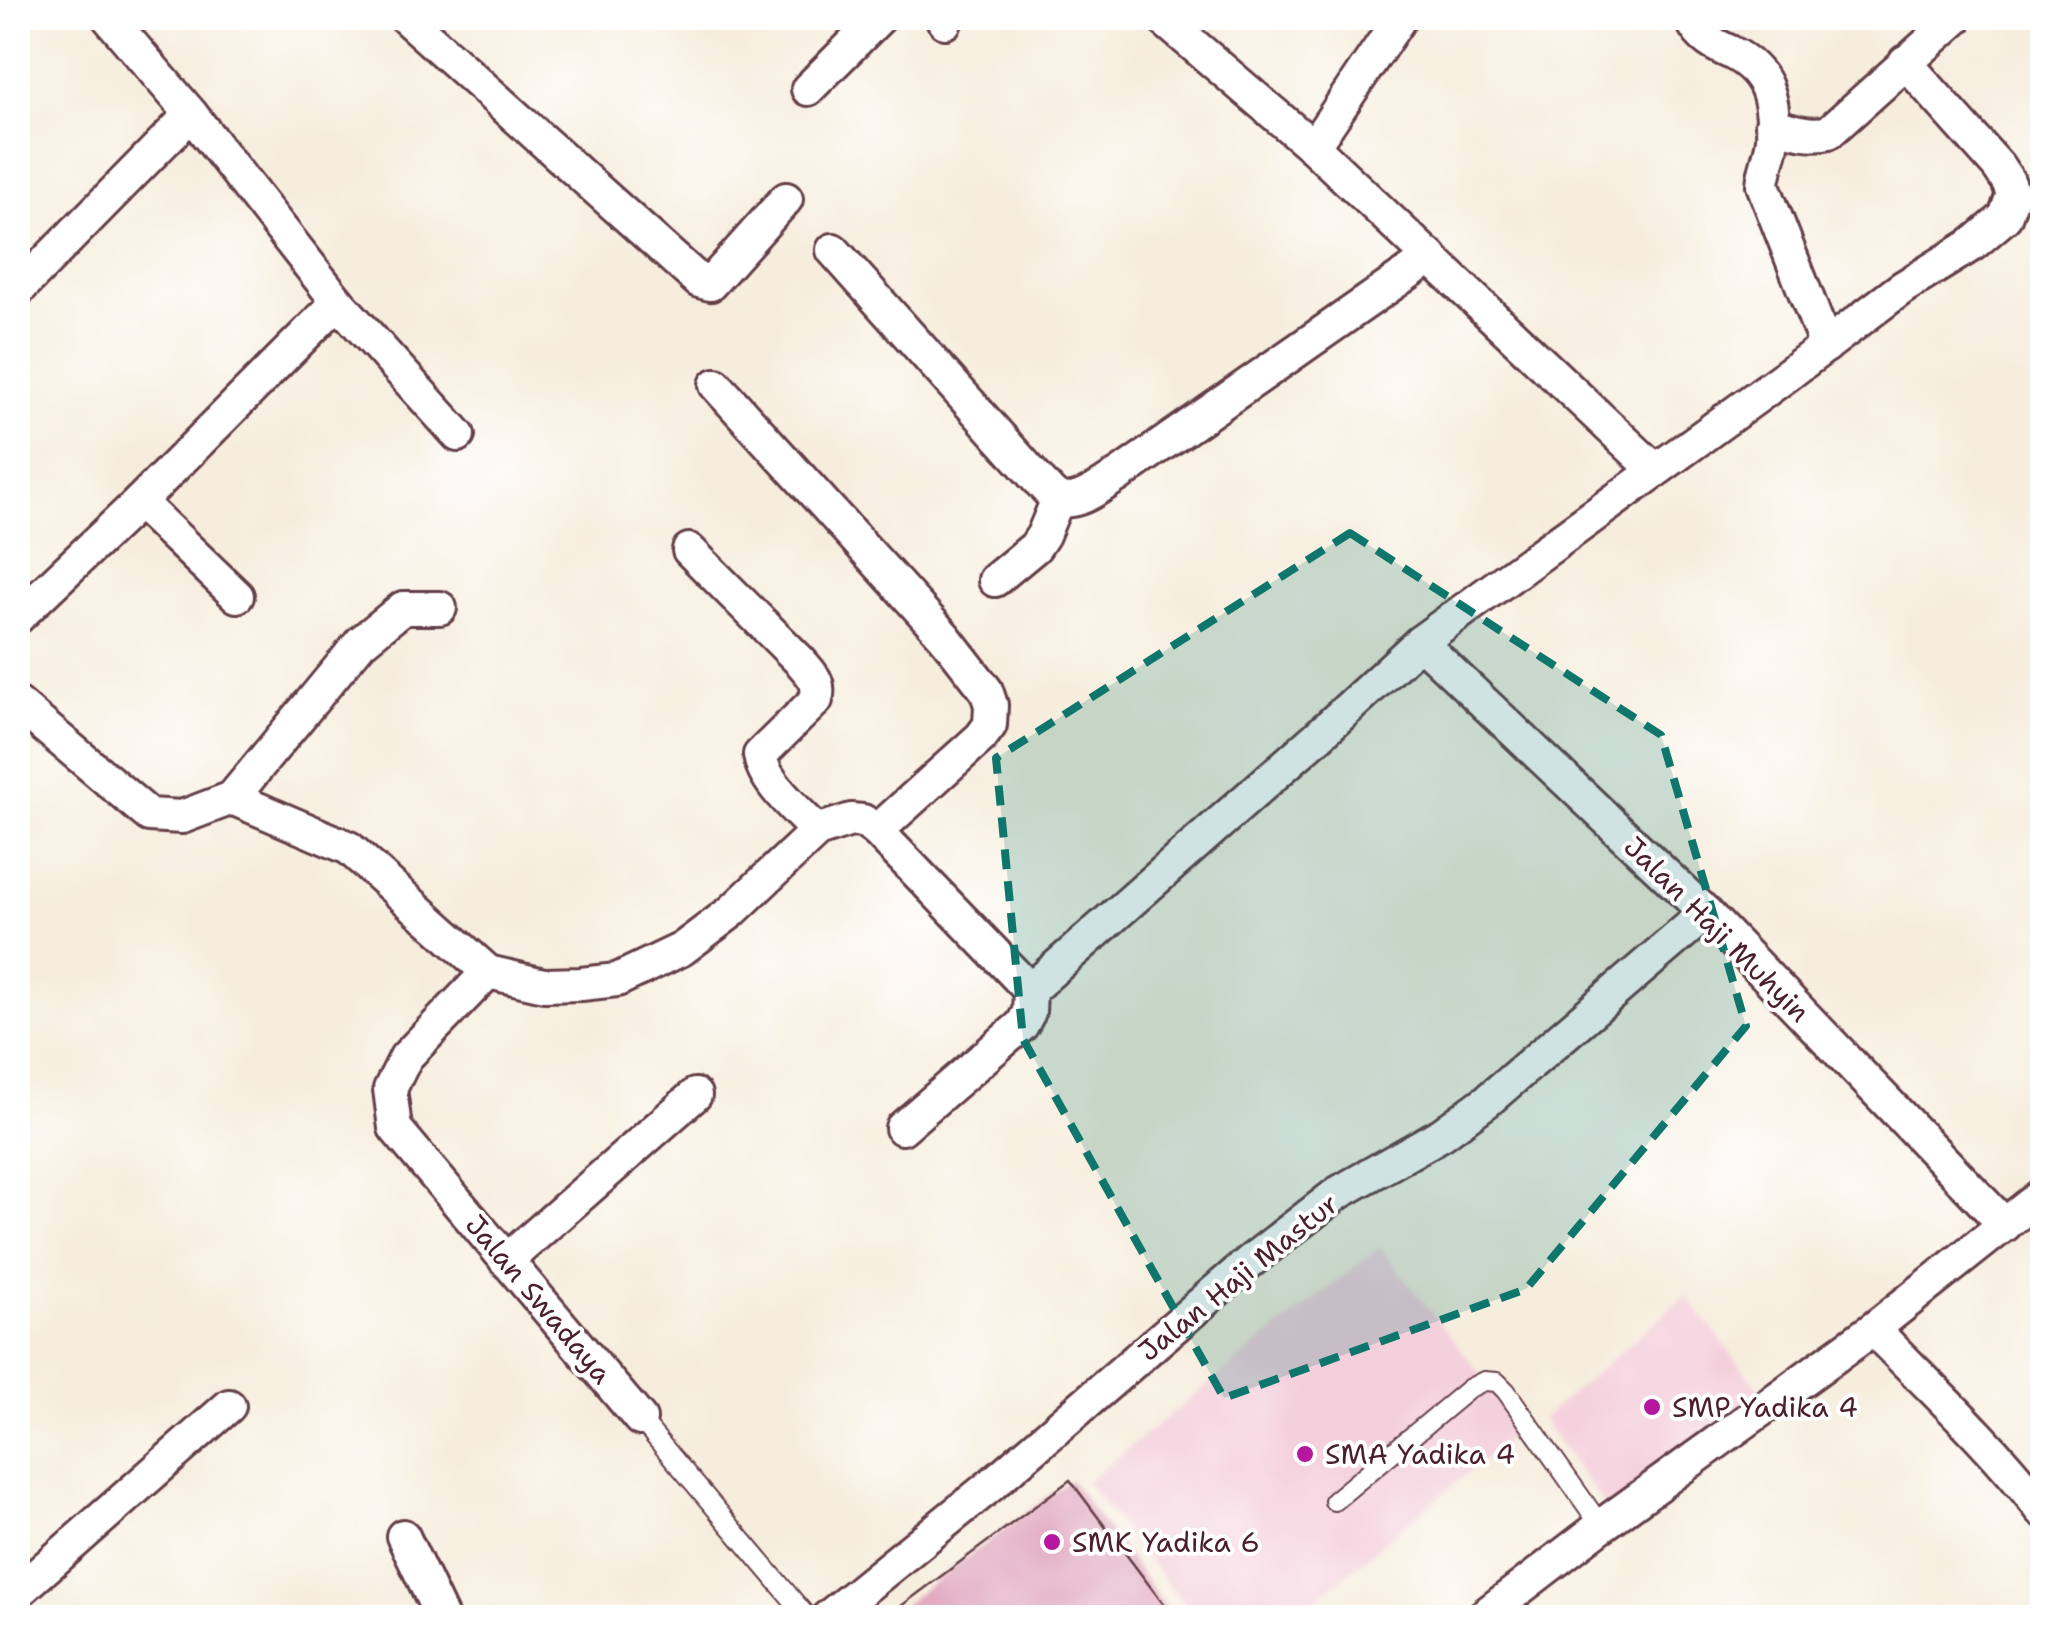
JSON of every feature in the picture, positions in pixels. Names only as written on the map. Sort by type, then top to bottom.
[{"type":"street","points":[[109,18],[191,114],[338,302],[458,434]]},
{"type":"street","points":[[406,18],[699,282],[710,284],[786,199]]},
{"type":"street","points":[[808,89],[879,18]]},
{"type":"street","points":[[1162,18],[1313,147],[1655,470]]},
{"type":"street","points":[[1313,147],[1400,18]]},
{"type":"street","points":[[1695,18],[1695,28],[1710,43],[1748,60],[1758,70],[1771,96],[1773,140],[1763,185],[1826,346]]},
{"type":"street","points":[[1772,124],[1802,133],[1828,132],[1956,18]]},
{"type":"street","points":[[902,1128],[1022,1024],[1029,1012],[1030,990],[1420,642],[1902,288],[1972,244],[2006,217],[2013,194],[1998,166],[1905,62]]},
{"type":"street","points":[[18,290],[191,114]]},
{"type":"street","points":[[833,250],[1058,499],[1070,501],[1120,474],[1431,257]]},
{"type":"street","points":[[18,617],[338,302]]},
{"type":"street","points":[[716,385],[944,636],[986,690],[990,725],[981,737],[877,832]]},
{"type":"street","points":[[995,580],[1035,546],[1058,499]]},
{"type":"street","points":[[138,502],[237,596]]},
{"type":"street","points":[[688,550],[817,680],[816,700],[760,755],[760,762],[770,780],[817,831]]},
{"type":"street","points":[[18,704],[149,815],[182,817],[232,798],[361,642],[403,608],[440,608]]},
{"type":"street","name":"Jalan Haji Muhyin","points":[[1420,642],[1706,914],[2005,1225]]},
{"type":"street","points":[[232,798],[349,848],[488,972],[544,984],[617,980],[682,949],[732,912],[817,831],[850,820],[863,821],[1030,990]]},
{"type":"street","name":"Jalan Haji Mastur","points":[[827,1618],[991,1485],[1248,1263],[1338,1193],[1442,1134],[1487,1102],[1706,914]]},
{"type":"street","name":"Jalan Swadaya","points":[[488,972],[406,1056],[390,1089],[395,1128],[640,1419]]},
{"type":"street","points":[[506,1261],[695,1095]]},
{"type":"street","points":[[1482,1618],[1601,1526],[1872,1330],[2042,1195]]},
{"type":"street","points":[[1872,1330],[1967,1424],[2042,1510]]},
{"type":"street","points":[[18,1592],[229,1406]]},
{"type":"street","points":[[403,1536],[442,1618]]},
{"type":"lane","points":[[1334,1501],[1470,1388],[1484,1381],[1497,1382],[1601,1526]]},
{"type":"lane","name":"Jalan Swadaya","points":[[640,1419],[808,1618]]},
{"type":"highlighted area","points":[[1350,533],[1661,735],[1746,1026],[1526,1289],[1224,1398],[1023,1039],[996,758]]},
{"type":"shaded area","name":"SMA Yadika 4","points":[[1380,1247],[1522,1427],[1295,1617],[1194,1617],[1086,1482]]},
{"type":"shaded area","name":"SMP Yadika 4","points":[[1686,1295],[1764,1396],[1610,1513],[1542,1419]]},
{"type":"building","name":"SMK Yadika 6","points":[[1070,1480],[1174,1618],[885,1618]]},
{"type":"place","name":"SMP Yadika 4","points":[[1652,1407]]},
{"type":"place","name":"SMA Yadika 4","points":[[1305,1454]]},
{"type":"place","name":"SMK Yadika 6","points":[[1052,1542]]}]
